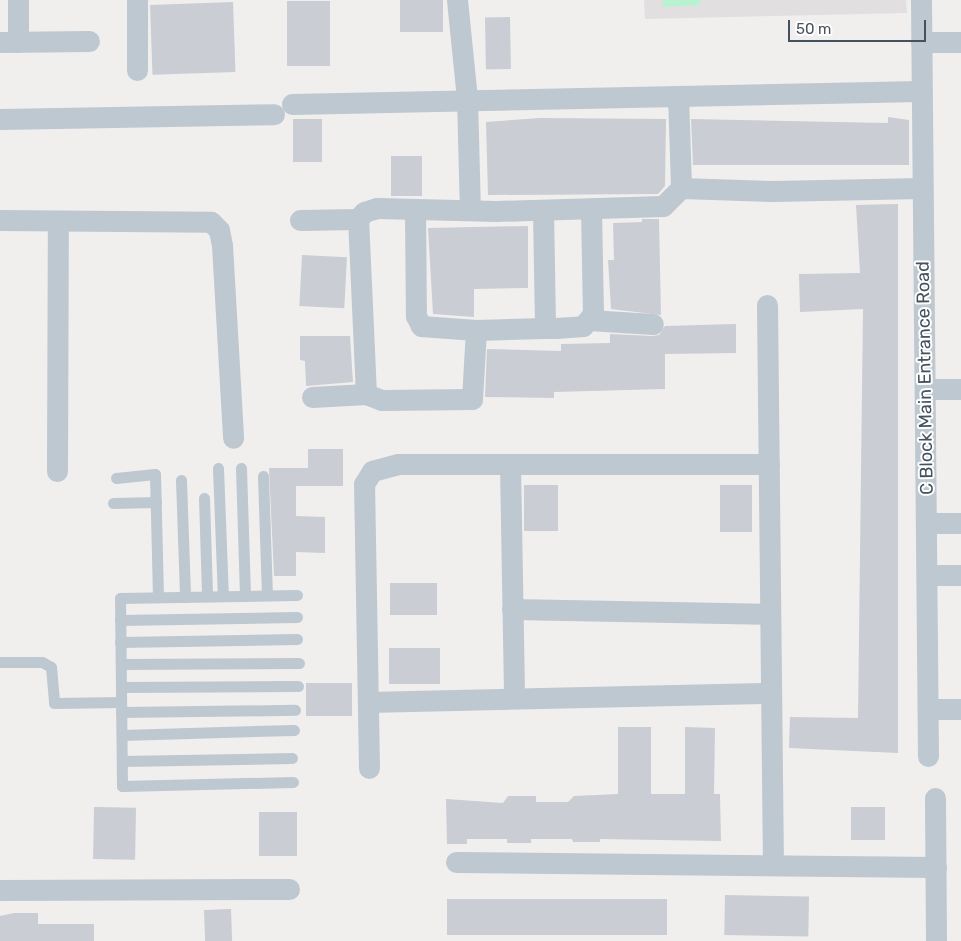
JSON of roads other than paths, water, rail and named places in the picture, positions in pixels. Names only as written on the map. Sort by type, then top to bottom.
[{"type":"street","points":[[18,0],[9,42],[88,41]]},
{"type":"street","points":[[137,0],[137,70]]},
{"type":"street","points":[[457,0],[467,98],[470,210]]},
{"type":"street","name":"C Block Main Entrance Road","points":[[921,0],[928,756]]},
{"type":"street","points":[[921,42],[961,42]]},
{"type":"street","points":[[0,119],[283,109],[467,98],[921,91]]},
{"type":"street","points":[[678,96],[681,188]]},
{"type":"street","points":[[366,394],[358,219],[364,212],[377,208],[591,210],[662,206],[681,188],[773,191],[922,188]]},
{"type":"street","points":[[415,209],[417,321],[426,328],[476,330],[583,326],[589,320],[594,305],[591,210]]},
{"type":"street","points":[[543,210],[545,328]]},
{"type":"street","points":[[300,220],[358,219]]},
{"type":"street","points":[[0,220],[211,222],[219,230],[233,438]]},
{"type":"street","points":[[57,471],[58,221]]},
{"type":"street","points":[[767,305],[769,464],[768,693],[773,864]]},
{"type":"street","points":[[589,320],[653,324]]},
{"type":"street","points":[[312,397],[366,394],[382,400],[472,399],[476,330]]},
{"type":"street","points":[[926,389],[961,389]]},
{"type":"street","points":[[510,464],[514,697]]},
{"type":"street","points":[[369,768],[364,484],[372,471],[390,465],[769,464]]},
{"type":"street","points":[[927,523],[961,523]]},
{"type":"street","points":[[927,575],[961,575]]},
{"type":"street","points":[[512,609],[768,614]]},
{"type":"street","points":[[368,702],[514,697],[768,693]]},
{"type":"street","points":[[928,709],[961,709]]},
{"type":"street","points":[[935,798],[936,941]]},
{"type":"street","points":[[456,862],[936,867]]},
{"type":"street","points":[[0,890],[289,889]]},
{"type":"lane","points":[[218,468],[223,596]]},
{"type":"lane","points":[[241,468],[245,596]]},
{"type":"lane","points":[[116,478],[155,474],[158,597]]},
{"type":"lane","points":[[263,476],[266,595]]},
{"type":"lane","points":[[181,480],[185,597]]},
{"type":"lane","points":[[204,498],[207,596]]},
{"type":"lane","points":[[113,503],[156,502]]},
{"type":"lane","points":[[293,782],[122,786],[120,598],[297,595]]},
{"type":"lane","points":[[120,620],[297,617]]},
{"type":"lane","points":[[120,642],[297,639]]},
{"type":"lane","points":[[0,662],[42,662],[52,667],[54,703],[121,707],[295,710]]},
{"type":"lane","points":[[121,664],[299,663]]},
{"type":"lane","points":[[121,687],[298,686]]},
{"type":"lane","points":[[122,735],[294,730]]},
{"type":"lane","points":[[122,761],[292,758]]}]
